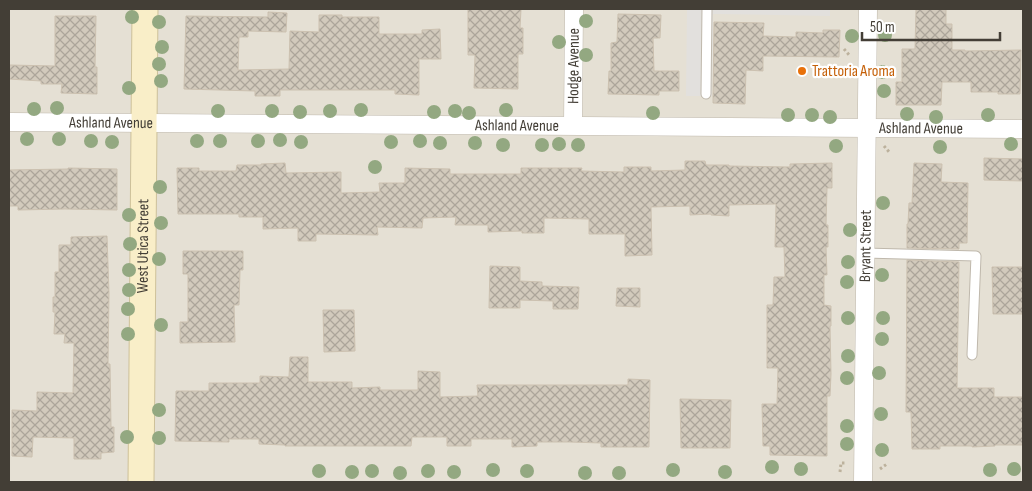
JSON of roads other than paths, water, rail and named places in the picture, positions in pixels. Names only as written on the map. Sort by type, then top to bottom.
[{"type":"street","name":"West Utica Street","points":[[141,482],[145,9]]},
{"type":"street","name":"Hodge Avenue","points":[[573,125],[574,9]]},
{"type":"street","name":"Bryant Street","points":[[863,482],[868,9]]},
{"type":"street","name":"Ashland Avenue","points":[[9,122],[1023,129]]},
{"type":"lane","points":[[706,94],[707,9]]},
{"type":"lane","points":[[865,253],[976,256],[972,355]]},
{"type":"place","name":"Trattoria Aroma","points":[[802,71]]}]
